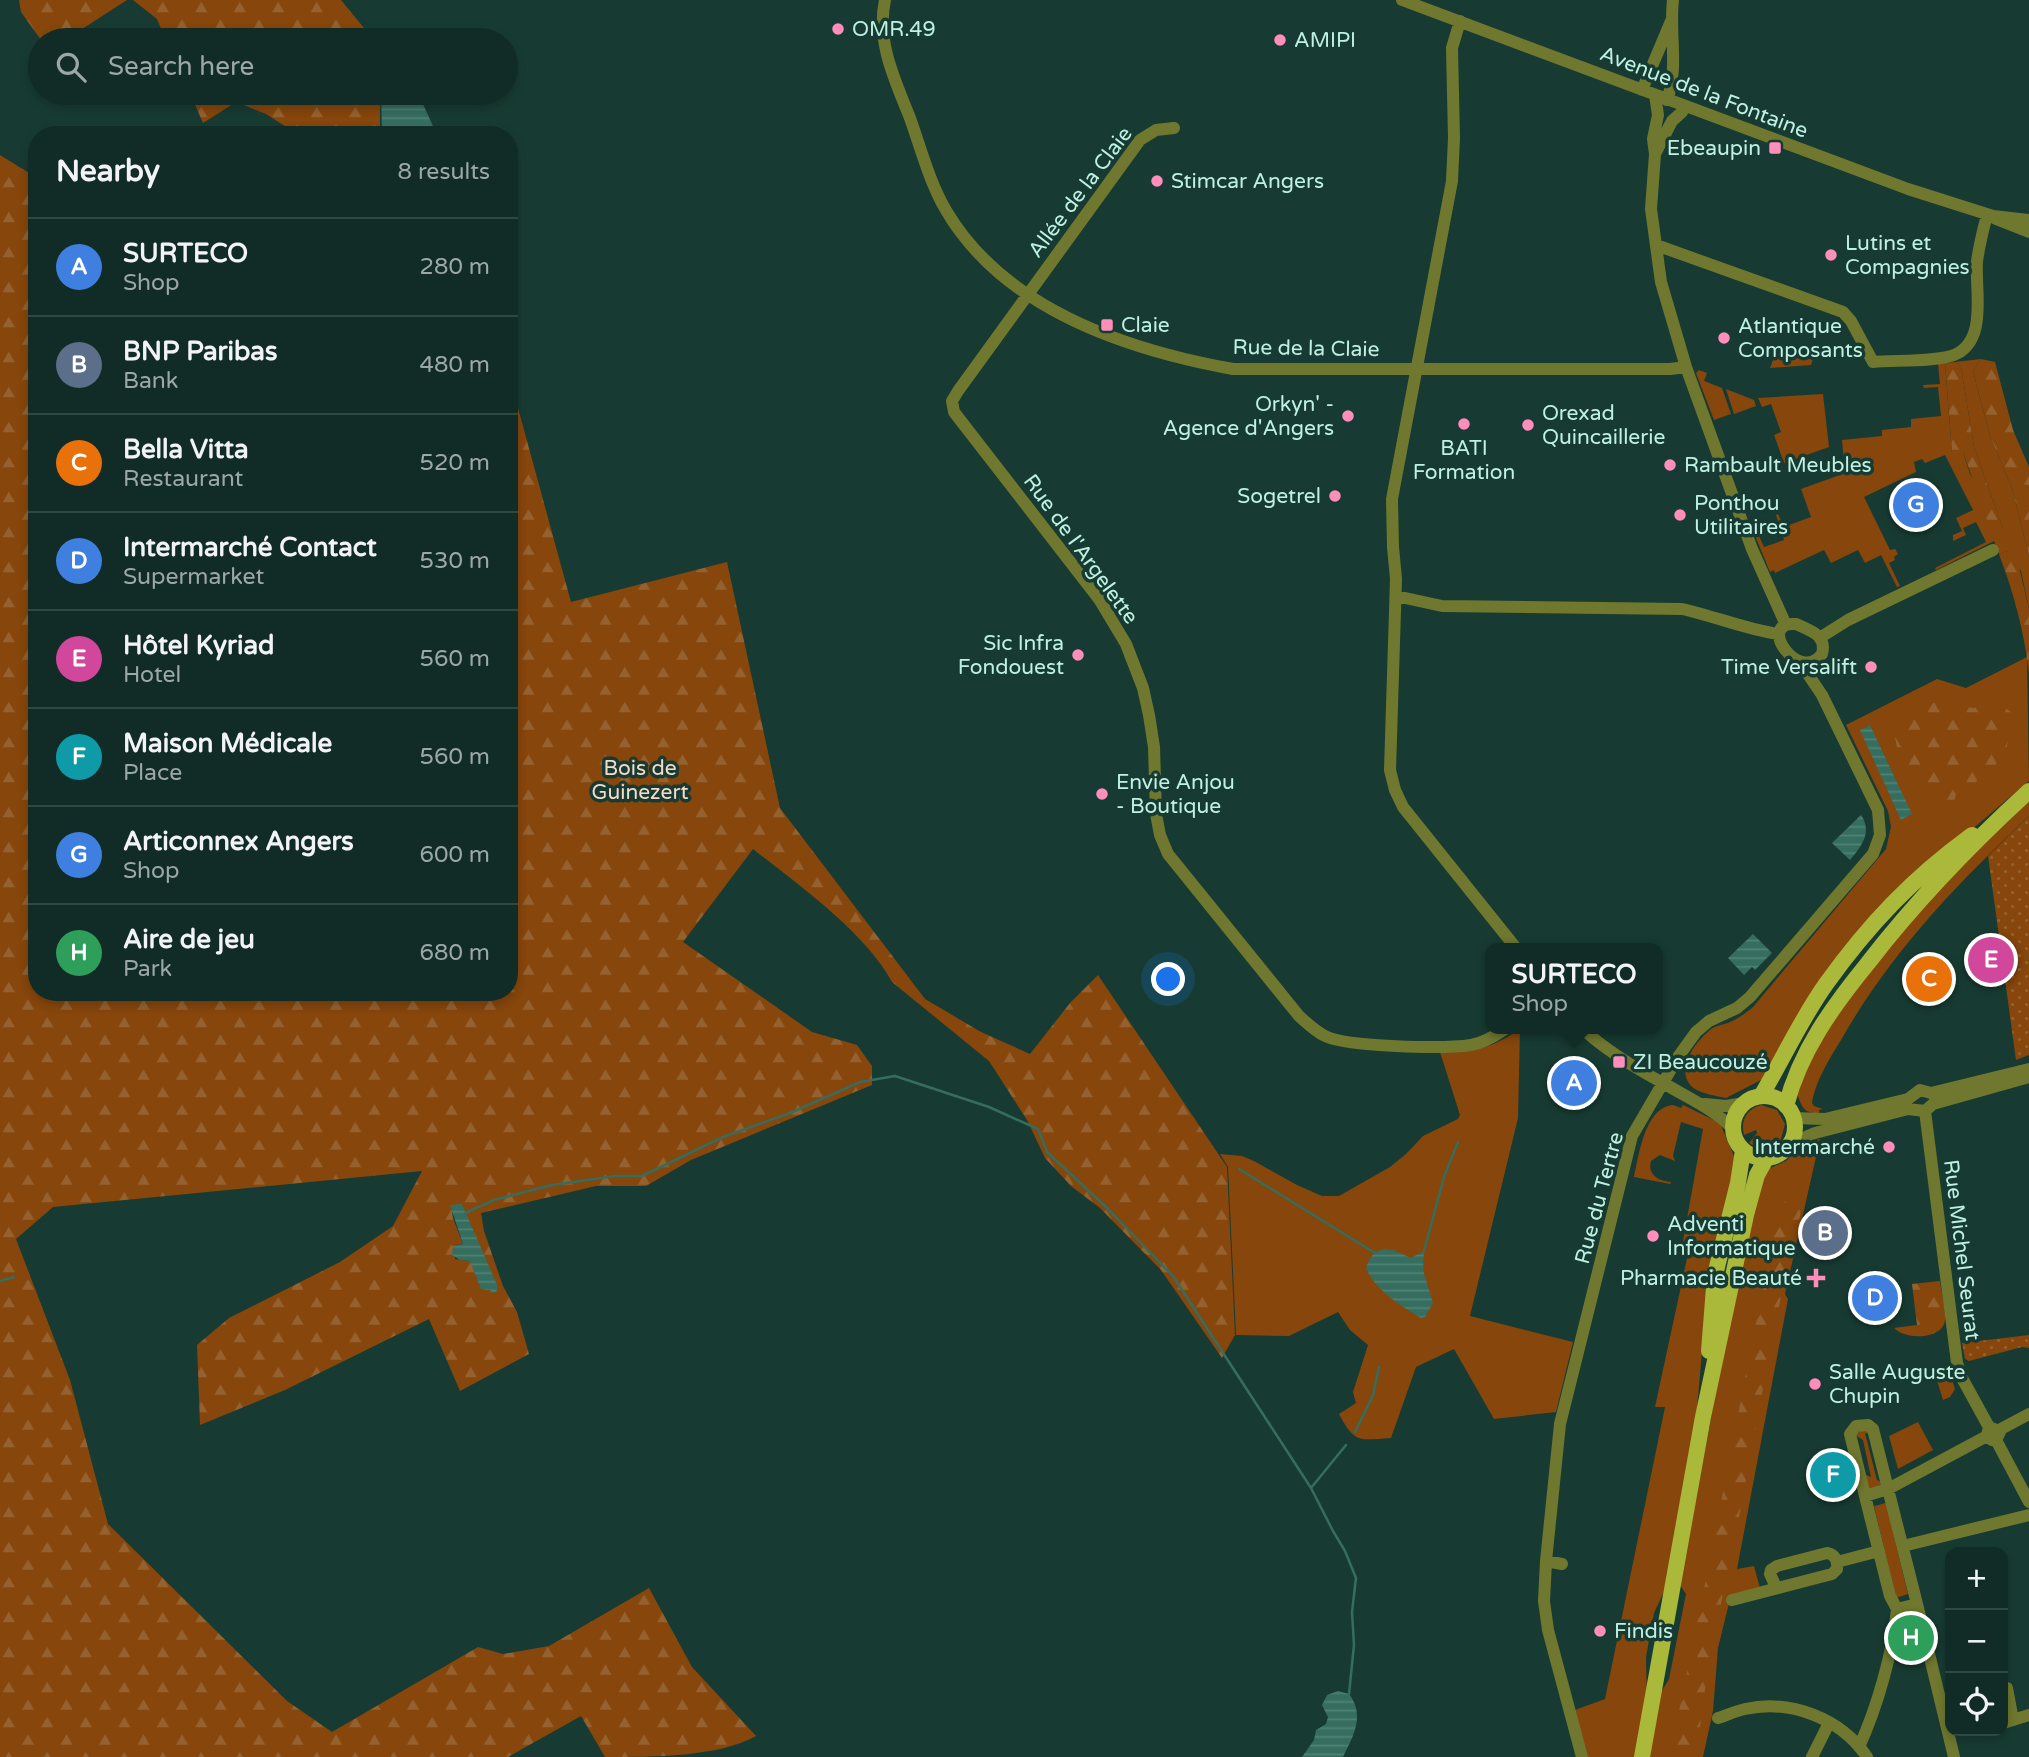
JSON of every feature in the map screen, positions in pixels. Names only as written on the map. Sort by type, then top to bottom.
[{"type":"main road","points":[[1761,1096],[1826,985],[1877,919],[1934,863],[2029,791]]},
{"type":"main road","points":[[1789,1112],[1771,1097],[1761,1096],[1744,1103],[1736,1113],[1733,1129],[1735,1139],[1743,1150],[1754,1156],[1767,1157],[1779,1153],[1789,1144],[1794,1132],[1789,1112],[1796,1073],[1827,1014],[1906,914],[2014,804]]},
{"type":"main road","points":[[1703,1417],[1715,1275],[1738,1183],[1743,1150]]},
{"type":"main road","points":[[1642,1757],[1703,1417],[1746,1215],[1757,1175],[1767,1157]]},
{"type":"street","name":"Rue de la Claie","points":[[885,0],[883,27],[892,72],[945,210],[969,244],[984,261],[1026,295],[1131,345],[1180,359],[1233,369],[1686,367]]},
{"type":"street","name":"Avenue de la Fontaine","points":[[1402,0],[1884,180],[1990,215],[2029,220]]},
{"type":"street","points":[[1396,596],[1442,606],[1682,609],[1763,632],[1782,629],[1796,624],[1821,637],[1824,645],[1820,657],[1810,663],[1799,661],[1781,646],[1782,629],[1686,367],[1661,282],[1651,209],[1655,154],[1653,139],[1658,115],[1655,95],[1673,0]]},
{"type":"street","points":[[1655,95],[1672,85],[1675,62],[1671,21]]},
{"type":"street","points":[[1460,22],[1452,48],[1452,181],[1392,499],[1396,596],[1390,770],[1403,807],[1512,943]]},
{"type":"street","points":[[1655,154],[1672,121],[1682,112],[1684,106]]},
{"type":"street","name":"Allée de la Claie","points":[[1026,295],[1140,140],[1156,130],[1174,128]]},
{"type":"street","name":"Avenue de la Fontaine","points":[[1990,215],[2000,222],[2029,232]]},
{"type":"street","points":[[1656,245],[1840,310],[1849,317],[1873,362],[1949,357],[1962,351],[1972,338],[1976,324],[1979,245],[1990,215]]},
{"type":"street","name":"Rue de l'Argelette","points":[[1026,295],[958,391],[952,401],[954,412],[1099,599],[1126,644],[1143,688],[1149,715],[1154,747],[1156,814],[1160,835],[1168,854],[1299,1016],[1325,1037],[1358,1043],[1454,1046],[1485,1041],[1497,1034]]},
{"type":"street","points":[[1821,637],[1848,620],[1993,550]]},
{"type":"street","name":"Rue du Tertre","points":[[1820,657],[1818,673],[1822,695]]},
{"type":"street","name":"Rue du Tertre","points":[[1582,1757],[1548,1630],[1544,1601],[1546,1561],[1561,1420],[1632,1136],[1696,1032],[1709,1021],[1737,1008],[1763,983],[1873,854],[1881,828],[1878,810],[1822,695],[1799,661]]},
{"type":"street","points":[[1588,1034],[1663,1084],[1701,1104],[1733,1129]]},
{"type":"street","points":[[1789,1112],[1825,1119],[1923,1103],[2029,1069]]},
{"type":"street","points":[[1789,1144],[1815,1133],[2029,1077]]},
{"type":"street","points":[[1701,1104],[1726,1106],[1744,1103]]},
{"type":"street","name":"Rue Michel Seurat","points":[[1923,1103],[1957,1363],[1962,1378],[2029,1502]]},
{"type":"street","points":[[1865,1496],[1888,1489],[2029,1414]]},
{"type":"street","points":[[1718,1717],[1746,1708],[1778,1706],[1799,1710],[1829,1723],[1863,1752],[1896,1609],[1890,1596],[1850,1434],[1856,1426],[1867,1425],[1873,1429],[1954,1757]]},
{"type":"street","points":[[1903,1546],[2029,1515]]},
{"type":"street","points":[[1837,1562],[1879,1551]]},
{"type":"street","points":[[1732,1600],[1832,1574],[1838,1569],[1837,1562],[1827,1553],[1777,1566],[1770,1574],[1776,1587]]},
{"type":"street","points":[[1546,1561],[1562,1564]]},
{"type":"street","points":[[1896,1609],[1917,1604]]},
{"type":"street","points":[[2008,1721],[2029,1715]]},
{"type":"street","points":[[1812,1757],[1829,1723]]},
{"type":"green space","points":[[19,0],[127,0],[84,28],[32,28],[21,12]]},
{"type":"green space","points":[[133,0],[341,0],[364,28],[161,28],[157,19]]},
{"type":"green space","points":[[195,105],[231,105],[203,123]]},
{"type":"green space","points":[[244,105],[380,105],[380,126],[285,126],[266,114]]},
{"type":"green space","name":"Bois de Guinezert","points":[[0,155],[28,172],[28,1001],[518,1001],[518,408],[571,602],[727,562],[780,808],[925,999],[981,1032],[1030,1054],[1070,1003],[1098,975],[1227,1167],[1235,1335],[1222,1358],[1161,1270],[1100,1208],[1071,1186],[1045,1158],[1027,1120],[989,1061],[892,982],[880,963],[848,927],[753,849],[683,942],[812,1032],[857,1045],[872,1066],[872,1085],[691,1160],[646,1186],[596,1186],[481,1213],[484,1231],[503,1286],[517,1312],[529,1354],[460,1391],[429,1319],[285,1390],[200,1425],[197,1345],[229,1318],[340,1262],[393,1226],[422,1171],[53,1207],[16,1239],[70,1380],[108,1524],[287,1701],[332,1732],[478,1647],[503,1654],[549,1646],[649,1588],[692,1667],[756,1736],[741,1743],[704,1752],[605,1757],[581,1716],[508,1757],[0,1757]],"holes":[[[451,1205],[462,1205],[497,1290],[490,1289],[470,1261],[455,1259],[456,1245],[463,1244]]]},
{"type":"green space","points":[[1801,348],[1815,353],[1811,365],[1770,368],[1777,350],[1797,357]]},
{"type":"green space","points":[[1981,359],[1973,371],[1990,436],[2012,488],[2029,556],[2029,609],[2021,571],[2007,551],[1999,554],[1994,541],[1936,570],[1935,568],[1986,542],[1976,522],[1963,528],[1966,535],[1953,541],[1953,535],[1962,531],[1956,518],[1973,510],[1945,455],[1925,463],[1922,459],[1914,462],[1916,472],[1864,497],[1890,550],[1895,549],[1898,554],[1894,557],[1895,560],[1889,563],[1900,586],[1897,587],[1881,555],[1865,563],[1858,550],[1831,563],[1824,550],[1775,573],[1774,570],[1770,572],[1749,521],[1752,520],[1764,547],[1784,540],[1776,515],[1778,514],[1784,527],[1811,517],[1801,489],[1848,472],[1844,463],[1842,440],[1882,436],[1882,430],[1911,427],[1911,419],[1941,416],[1938,387],[1924,388],[1923,385],[1940,384],[1938,364],[1945,363],[1952,452],[1963,452],[1970,474],[2003,529],[1974,447],[1961,367],[1955,362]]},
{"type":"green space","points":[[1981,359],[1995,362],[2013,430],[2029,467],[2029,556],[2012,488],[1990,436],[1973,371]]},
{"type":"green space","points":[[1955,362],[1961,367],[1974,447],[2003,529],[2001,537],[1994,540],[1963,452],[1952,452],[1945,363]]},
{"type":"green space","points":[[1699,370],[1707,373],[1704,381],[1722,388],[1731,414],[1714,420],[1696,373]]},
{"type":"green space","points":[[1726,389],[1754,400],[1756,406],[1734,414]]},
{"type":"green space","points":[[1823,394],[1829,447],[1784,463],[1774,435],[1781,432],[1771,404],[1762,407],[1758,398]]},
{"type":"green space","points":[[2006,551],[2016,554],[2029,609],[2029,673],[2018,613],[1999,554]]},
{"type":"green space","points":[[2027,657],[2029,781],[1904,887],[1765,1078],[1726,1098],[1695,1089],[1688,1082],[1686,1066],[1698,1042],[1712,1028],[1733,1020],[1753,1007],[1886,849],[1891,827],[1888,811],[1846,725],[1937,679],[1966,688]]},
{"type":"green space","points":[[1924,703],[1936,703],[1948,710],[1960,705],[1973,708],[1992,703],[2011,712],[2013,720],[2005,754],[1991,770],[1978,778],[1976,783],[1956,794],[1952,807],[1941,814],[1936,810],[1932,792],[1920,789],[1913,780],[1908,761],[1898,752],[1894,733],[1895,723],[1900,715]]},
{"type":"green space","points":[[2029,799],[2029,816],[1950,894],[1881,977],[1832,1054],[1820,1079],[1812,1103],[1823,1109],[1819,1110],[1819,1113],[1807,1111],[1797,1094],[1815,1045],[1902,924]]},
{"type":"green space","points":[[2029,816],[2029,1055],[2016,1060],[1988,856]]},
{"type":"green space","points":[[1512,1034],[1520,1034],[1518,1118],[1470,1316],[1573,1342],[1556,1412],[1494,1419],[1454,1349],[1416,1367],[1391,1438],[1359,1438],[1349,1431],[1339,1414],[1356,1403],[1353,1392],[1368,1345],[1350,1330],[1338,1312],[1289,1336],[1236,1335],[1228,1167],[1220,1154],[1242,1156],[1322,1196],[1339,1196],[1390,1167],[1423,1136],[1458,1119],[1460,1115],[1440,1052],[1463,1052],[1500,1041]]},
{"type":"green space","points":[[1673,1105],[1681,1108],[1683,1105],[1720,1123],[1736,1161],[1706,1305],[1697,1409],[1668,1583],[1654,1613],[1646,1657],[1647,1699],[1635,1757],[1586,1757],[1572,1711],[1605,1699],[1665,1407],[1655,1407],[1689,1249],[1685,1248],[1683,1241],[1703,1129],[1681,1122],[1673,1156],[1675,1161],[1660,1155],[1651,1161],[1652,1173],[1671,1182],[1670,1184],[1634,1177],[1641,1145],[1650,1123],[1663,1108]]},
{"type":"green space","points":[[1761,1105],[1777,1110],[1785,1124],[1781,1139],[1766,1148],[1749,1143],[1757,1133],[1756,1130],[1744,1135],[1743,1130],[1746,1116]]},
{"type":"green space","points":[[1819,1139],[1821,1145],[1785,1294],[1788,1299],[1737,1569],[1754,1566],[1760,1588],[1731,1595],[1718,1648],[1713,1711],[1703,1757],[1647,1757],[1660,1694],[1669,1679],[1686,1594],[1680,1585],[1741,1257],[1759,1182],[1768,1169],[1786,1161],[1802,1145]]},
{"type":"green space","points":[[1792,1196],[1798,1199],[1800,1216],[1775,1323],[1735,1539],[1709,1659],[1696,1757],[1669,1757],[1775,1226],[1782,1205]]},
{"type":"green space","points":[[1940,1281],[1945,1315],[1943,1327],[1923,1336],[1906,1335],[1894,1328],[1917,1325],[1912,1284]]},
{"type":"green space","points":[[2029,1335],[2029,1348],[2022,1347],[1969,1361],[1965,1359],[1962,1343]]},
{"type":"green space","points":[[1950,1374],[1955,1389],[1950,1397],[1943,1400],[1936,1377]]},
{"type":"green space","points":[[1918,1422],[1933,1450],[1898,1469],[1889,1436]]},
{"type":"green space","points":[[1863,1429],[1872,1435],[1865,1433],[1877,1480],[1883,1483],[1872,1490],[1867,1488],[1864,1474],[1871,1477],[1863,1440],[1855,1435]]},
{"type":"green space","points":[[1886,1503],[1908,1594],[1896,1598],[1874,1506]]},
{"type":"green space","points":[[1903,1619],[1917,1620],[1924,1652],[1897,1659]]},
{"type":"shaded area","points":[[381,105],[423,105],[433,126],[382,126]]},
{"type":"shaded area","points":[[1870,725],[1912,814],[1901,820],[1860,730]]},
{"type":"shaded area","points":[[1861,815],[1866,833],[1850,860],[1832,843]]},
{"type":"shaded area","points":[[1753,934],[1772,953],[1755,970],[1752,967],[1744,975],[1728,958]]},
{"type":"shaded area","points":[[462,1204],[498,1287],[496,1292],[481,1289],[470,1261],[460,1260],[452,1255],[453,1246],[463,1244],[450,1205]]},
{"type":"shaded area","points":[[1385,1249],[1411,1258],[1424,1251],[1423,1270],[1433,1303],[1425,1317],[1421,1318],[1397,1303],[1370,1276],[1366,1268],[1371,1258],[1378,1251]]},
{"type":"shaded area","points":[[1338,1691],[1349,1694],[1357,1717],[1354,1733],[1343,1757],[1302,1757],[1314,1740],[1316,1730],[1326,1724],[1328,1717],[1322,1705],[1327,1695]]},
{"type":"waterway","points":[[465,1213],[494,1200],[552,1185],[615,1176],[642,1176],[723,1137],[790,1113],[860,1082],[895,1076],[989,1107],[1038,1129],[1047,1152],[1106,1207],[1173,1276],[1311,1488]]},
{"type":"waterway","points":[[1424,1251],[1444,1177],[1458,1142]]},
{"type":"waterway","points":[[1239,1169],[1375,1253]]},
{"type":"waterway","points":[[0,1281],[14,1277]]},
{"type":"waterway","points":[[1355,1432],[1373,1395],[1379,1367]]},
{"type":"waterway","points":[[1346,1445],[1311,1488],[1345,1551],[1356,1578],[1349,1694]]},
{"type":"place","name":"OMR.49","points":[[838,29]]},
{"type":"place","name":"AMIPI","points":[[1280,40]]},
{"type":"place","name":"Ebeaupin","points":[[1775,148]]},
{"type":"place","name":"Stimcar Angers","points":[[1157,181]]},
{"type":"place","name":"Lutins et Compagnies","points":[[1831,255]]},
{"type":"place","name":"Claie","points":[[1107,325]]},
{"type":"place","name":"Atlantique Composants","points":[[1724,338]]},
{"type":"place","name":"Orkyn' - Agence d'Angers","points":[[1348,416]]},
{"type":"place","name":"BATI Formation","points":[[1464,424]]},
{"type":"place","name":"Orexad Quincaillerie","points":[[1528,425]]},
{"type":"place","name":"Rambault Meubles","points":[[1670,465]]},
{"type":"place","name":"Sogetrel","points":[[1335,496]]},
{"type":"place","name":"Articonnex Angers","points":[[1916,505]]},
{"type":"place","name":"Ponthou Utilitaires","points":[[1680,515]]},
{"type":"place","name":"Sic Infra Fondouest","points":[[1078,655]]},
{"type":"place","name":"Time Versalift","points":[[1871,667]]},
{"type":"place","name":"Envie Anjou - Boutique","points":[[1102,794]]},
{"type":"place","name":"Hôtel Kyriad","points":[[1991,960]]},
{"type":"place","name":"Bella Vitta","points":[[1929,979]]},
{"type":"place","name":"ZI Beaucouzé","points":[[1619,1062]]},
{"type":"place","name":"SURTECO","points":[[1574,1083]]},
{"type":"place","name":"Intermarché","points":[[1889,1147]]},
{"type":"place","name":"BNP Paribas","points":[[1825,1233]]},
{"type":"place","name":"Adventi Informatique","points":[[1653,1236]]},
{"type":"place","name":"Pharmacie Beauté","points":[[1816,1278]]},
{"type":"place","name":"Intermarché Contact","points":[[1875,1298]]},
{"type":"place","name":"Salle Auguste Chupin","points":[[1815,1384]]},
{"type":"place","name":"Maison Médicale","points":[[1833,1475]]},
{"type":"place","name":"Findis","points":[[1600,1631]]},
{"type":"place","name":"Aire de jeu","points":[[1911,1638]]}]
